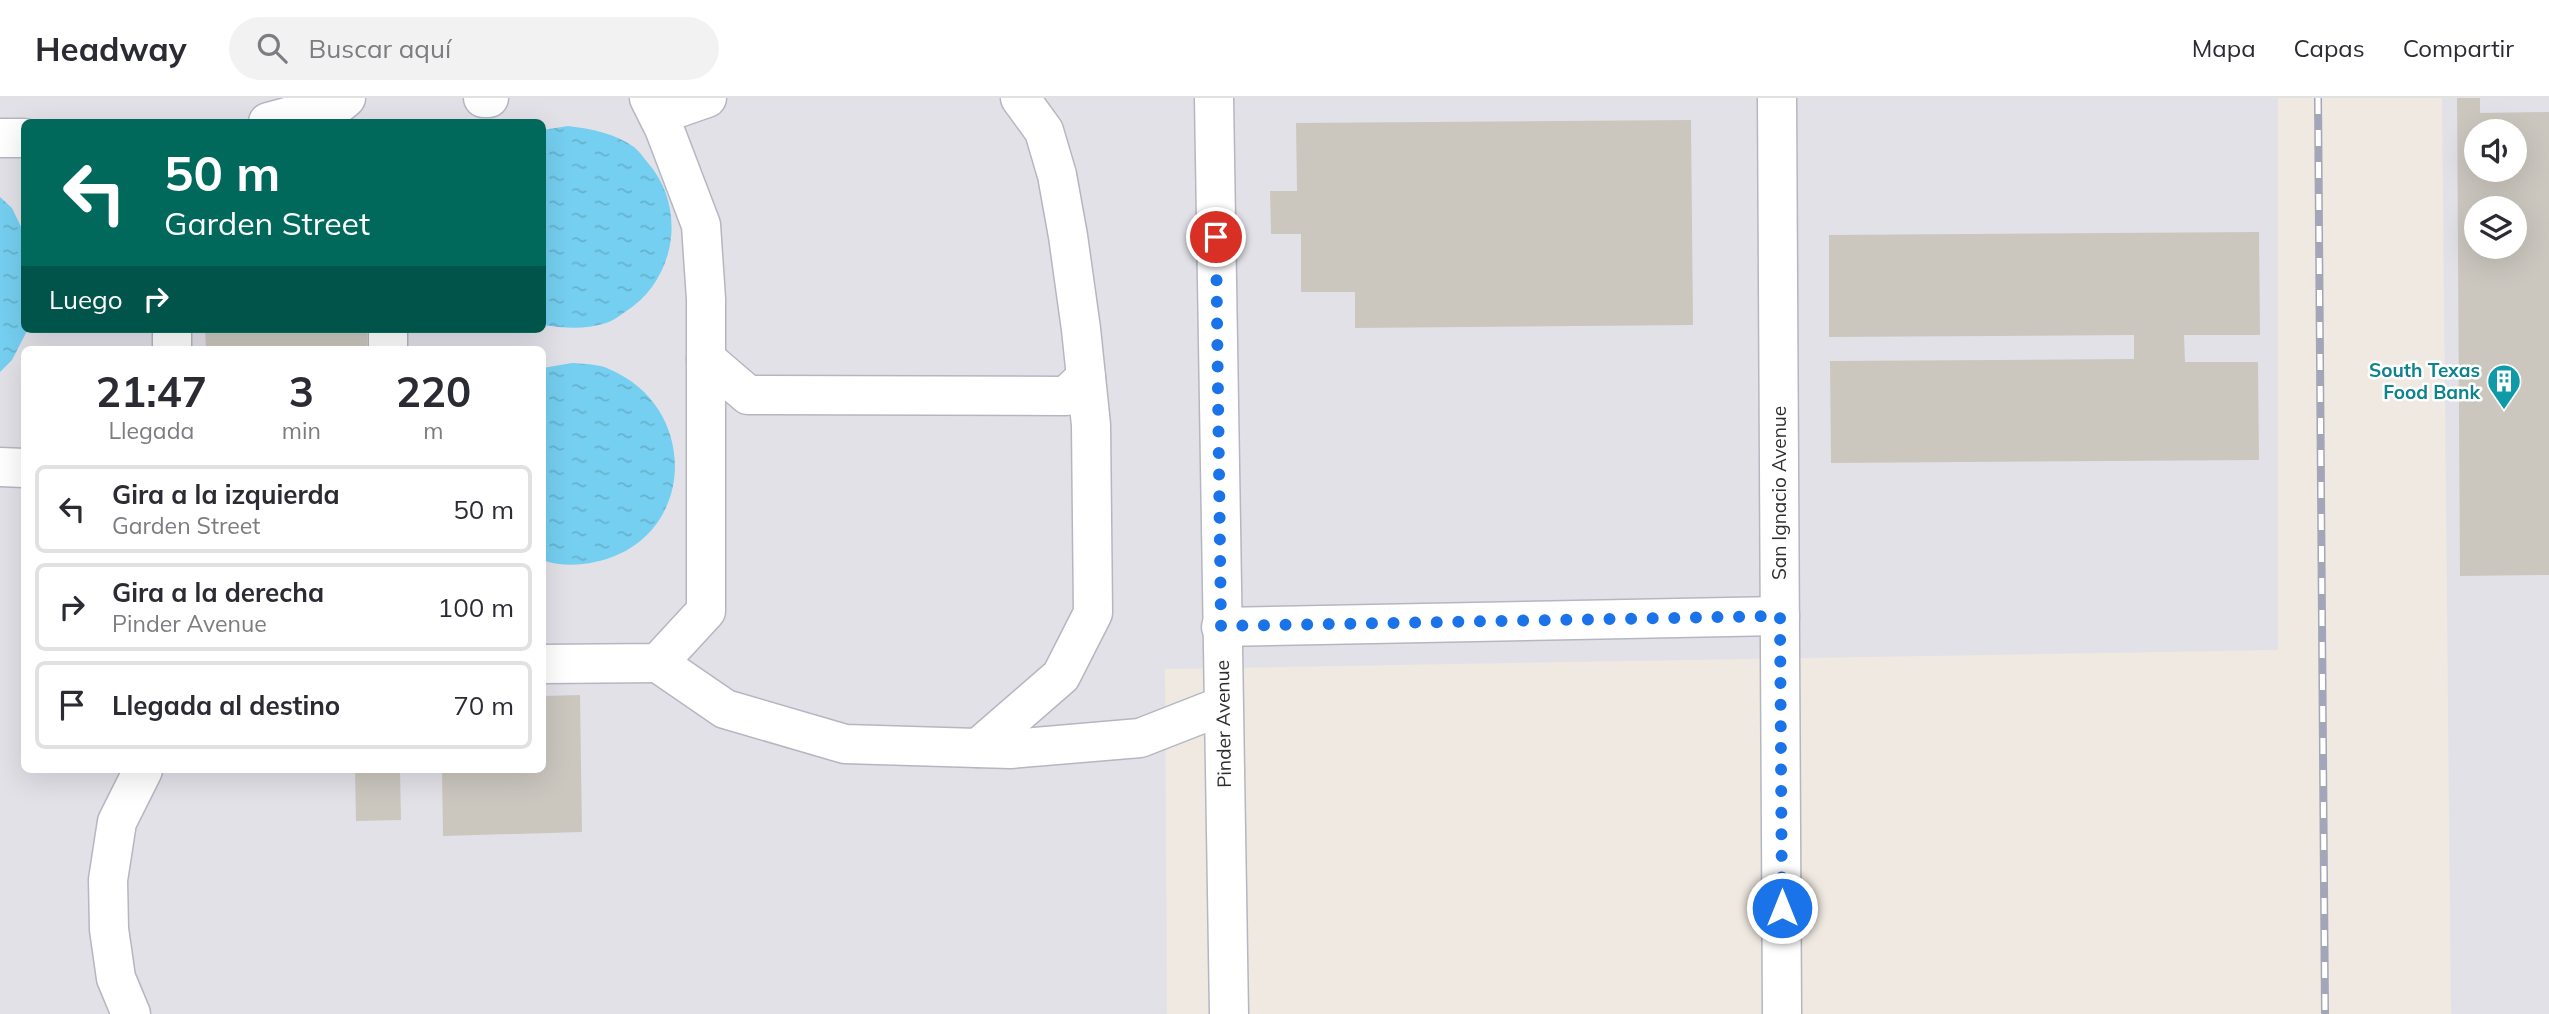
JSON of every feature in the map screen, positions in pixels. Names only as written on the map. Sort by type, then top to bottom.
[{"type":"street","points":[[279,119],[340,103],[346,98]]},
{"type":"street","points":[[484,98],[489,98]]},
{"type":"street","points":[[658,663],[706,611],[706,299],[701,225],[654,106],[706,98]]},
{"type":"street","points":[[978,748],[1061,676],[1093,613],[1091,425],[1068,236],[1057,176],[1044,131],[1020,98]]},
{"type":"street","name":"Pinder Avenue","points":[[1214,98],[1229,1014]]},
{"type":"street","name":"San Ignacio Avenue","points":[[1777,98],[1782,1014]]},
{"type":"street","points":[[0,138],[21,138]]},
{"type":"street","points":[[706,359],[748,395],[1066,396],[1086,377]]},
{"type":"street","points":[[0,467],[21,468]]},
{"type":"street","points":[[1221,626],[1780,616]]},
{"type":"street","points":[[546,664],[658,663],[725,709],[845,744],[1010,749],[1140,738],[1222,706]]},
{"type":"street","points":[[131,1014],[116,978],[109,929],[108,880],[117,822],[142,773]]},
{"type":"shaded area","points":[[0,98],[2278,98],[2278,650],[1165,669],[1167,1014],[0,1014]]},
{"type":"shaded area","points":[[2442,98],[2549,98],[2549,1014],[2451,1014]]},
{"type":"water","points":[[568,126],[594,130],[626,142],[636,149],[661,181],[668,201],[670,243],[665,263],[655,282],[642,299],[625,312],[598,325],[582,328],[546,325],[546,130]]},
{"type":"water","points":[[0,197],[12,208],[21,227],[21,333],[26,333],[12,360],[0,372]]},
{"type":"water","points":[[572,363],[609,369],[639,388],[660,413],[672,442],[675,472],[668,502],[653,528],[628,549],[595,562],[568,565],[546,561],[546,367]]},
{"type":"building","name":"South Texas Food Bank","points":[[2457,98],[2480,98],[2480,113],[2549,112],[2549,575],[2460,576]]},
{"type":"building","points":[[1691,120],[1693,325],[1355,328],[1355,292],[1301,292],[1301,234],[1271,234],[1270,191],[1297,191],[1296,123]]},
{"type":"building","points":[[2259,232],[2260,335],[2184,335],[2185,362],[2258,362],[2259,460],[1831,463],[1830,361],[2134,359],[2134,335],[1829,337],[1829,235]]},
{"type":"building","points":[[205,333],[367,333],[367,346],[206,346]]},
{"type":"building","points":[[580,695],[582,832],[443,836],[442,773],[546,773],[546,696]]},
{"type":"building","points":[[355,773],[400,773],[401,820],[356,821]]},
{"type":"railway","points":[[2318,98],[2325,1014]]},
{"type":"place","name":"South Texas Food Bank","points":[[2504,411]]},
{"type":"route","points":[[1216,237],[1221,626],[1780,616],[1782,908]]}]
